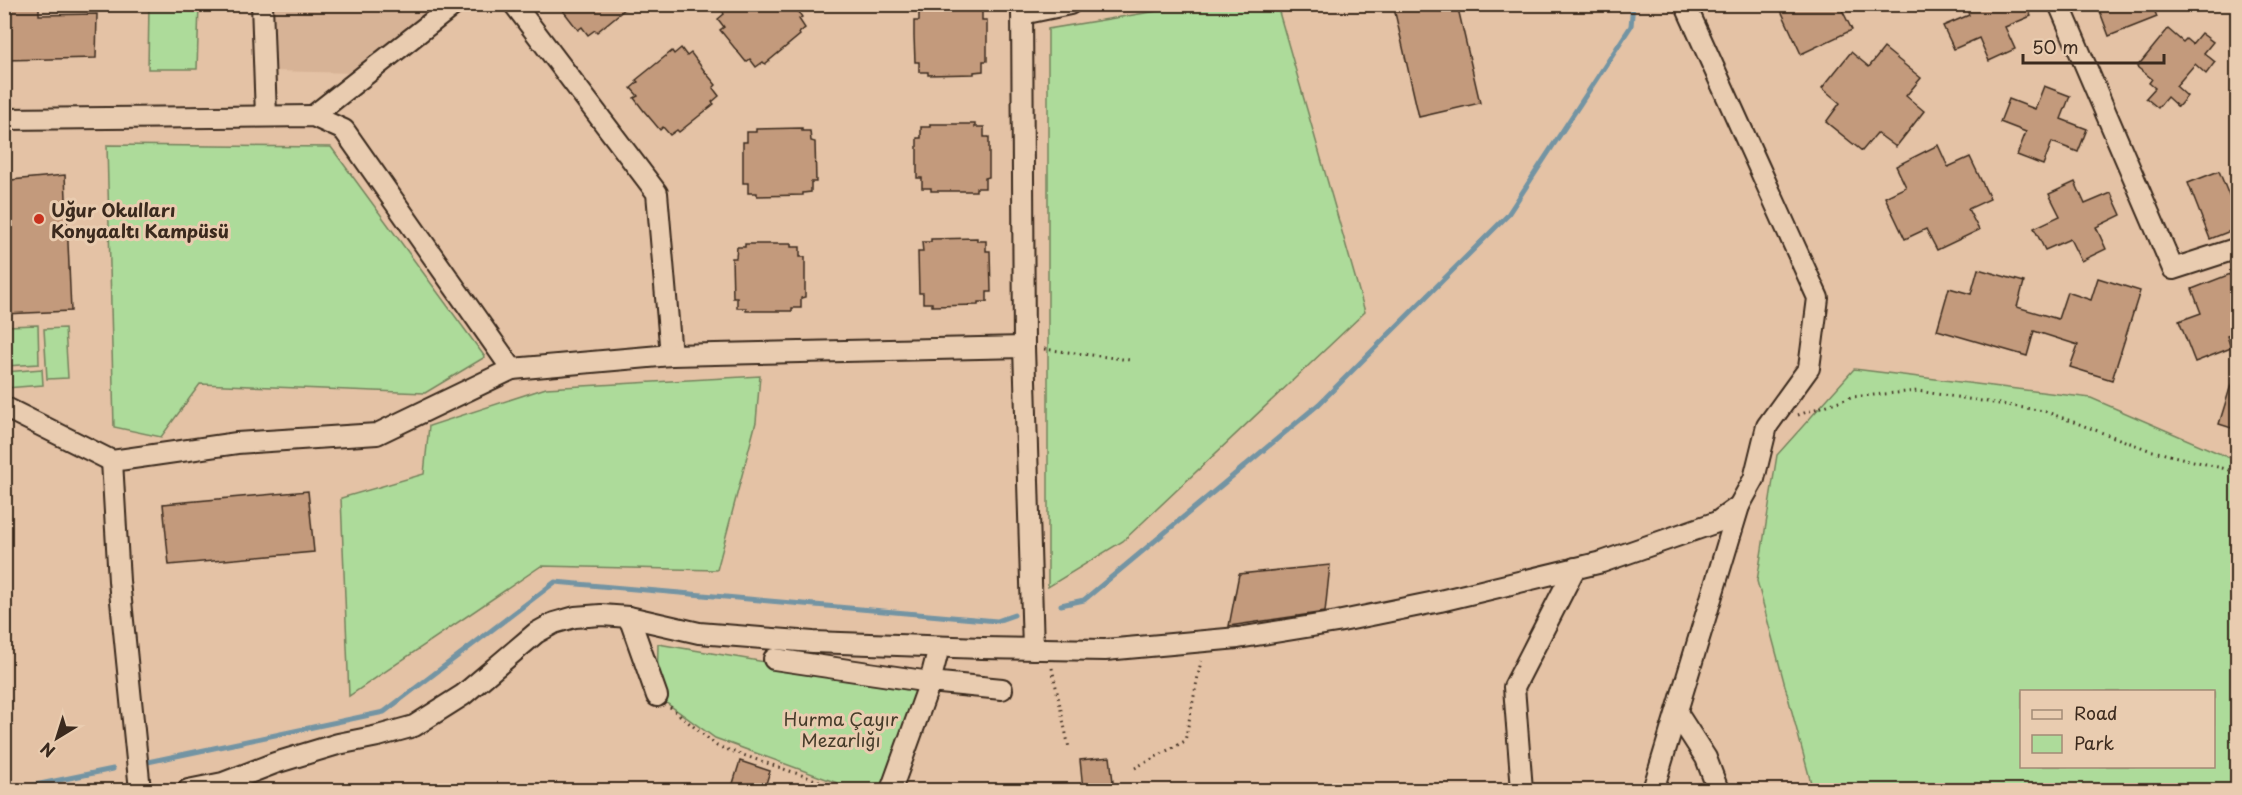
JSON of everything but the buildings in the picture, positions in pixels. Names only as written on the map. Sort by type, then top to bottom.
[{"type":"street","points":[[262,4],[266,117]]},
{"type":"street","points":[[314,116],[455,4]]},
{"type":"street","points":[[514,4],[657,193],[670,355]]},
{"type":"street","points":[[1040,649],[1024,347],[1022,9],[1070,4]]},
{"type":"street","points":[[1653,790],[1739,506],[1754,479],[1767,426],[1809,368],[1818,298],[1685,4]]},
{"type":"street","points":[[2059,4],[2173,269],[2238,248]]},
{"type":"street","points":[[4,119],[314,116],[344,130],[512,369]]},
{"type":"street","points":[[4,407],[112,461],[237,443],[377,434],[512,369],[670,355],[1024,347]]},
{"type":"street","points":[[112,461],[119,581],[140,790]]},
{"type":"street","points":[[188,790],[223,783],[275,763],[338,744],[414,726],[463,695],[536,633],[554,623],[575,617],[601,615],[629,617],[699,633],[813,642],[939,647],[1105,650],[1238,638],[1337,622],[1440,601],[1602,562],[1718,522],[1739,506]]},
{"type":"street","points":[[1522,790],[1514,687],[1575,568]]},
{"type":"street","points":[[629,617],[657,696]]},
{"type":"street","points":[[891,790],[930,682],[939,647]]},
{"type":"street","points":[[774,659],[930,682],[1002,689]]},
{"type":"street","points":[[1677,713],[1706,758],[1718,790]]},
{"type":"path","points":[[1024,347],[1131,360]]},
{"type":"path","points":[[1767,426],[1851,397],[1918,391],[2044,411],[2149,450],[2238,472]]},
{"type":"path","points":[[1135,768],[1185,741],[1205,641]]},
{"type":"path","points":[[1040,649],[1069,748]]},
{"type":"path","points":[[657,696],[717,746],[845,790]]},
{"type":"shaded area","points":[[271,5],[447,5],[355,73],[273,71]]},
{"type":"green space","points":[[149,5],[199,5],[197,69],[148,69]]},
{"type":"green space","points":[[1194,5],[1277,5],[1365,312],[1123,541],[1048,587],[1048,29]]},
{"type":"green space","points":[[107,145],[331,147],[485,357],[425,393],[200,384],[161,437],[114,427]]},
{"type":"green space","points":[[38,325],[39,364],[5,366],[5,326]]},
{"type":"green space","points":[[65,328],[68,378],[47,379],[44,329]]},
{"type":"green space","points":[[42,369],[43,385],[6,388],[5,372]]},
{"type":"green space","points":[[1854,369],[2091,398],[2237,461],[2237,790],[1807,790],[1811,783],[1757,581],[1777,455]]},
{"type":"green space","points":[[760,376],[756,422],[717,570],[541,566],[349,696],[341,498],[424,474],[429,426],[546,388]]},
{"type":"green space","name":"Hurma Çayır Mezarlığı","points":[[658,644],[921,688],[879,790],[856,790],[715,738],[657,696]]},
{"type":"waterway","points":[[1061,605],[1084,600],[1319,404],[1507,216],[1631,26],[1633,4]]},
{"type":"waterway","points":[[143,763],[384,712],[555,582],[997,621],[1014,615]]},
{"type":"waterway","points":[[11,790],[113,769]]},
{"type":"place","name":"Uğur Okulları Konyaaltı Kampüsü","points":[[39,219]]}]
